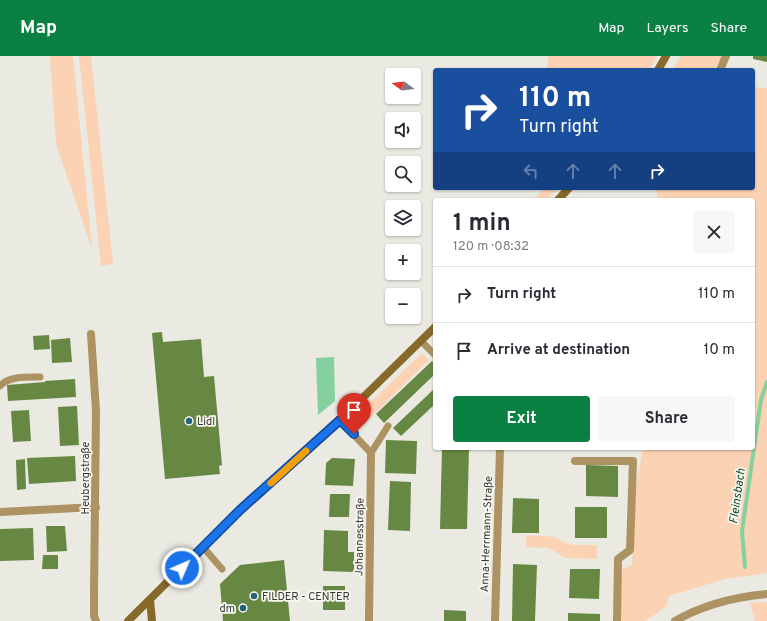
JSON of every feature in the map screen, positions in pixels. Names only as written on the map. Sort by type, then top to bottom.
[{"type":"main road","points":[[659,68],[666,56]]},
{"type":"main road","points":[[560,198],[567,190]]},
{"type":"main road","points":[[128,621],[240,510],[340,420],[433,329]]},
{"type":"main road","points":[[150,600],[152,621]]},
{"type":"street","points":[[721,68],[726,56]]},
{"type":"street","name":"Heubergstraße","points":[[91,334],[96,411],[94,595],[94,616],[96,621]]},
{"type":"street","name":"Anna-Herrmann-Straße","points":[[495,621],[500,450]]},
{"type":"street","name":"Johannesstraße","points":[[368,621],[371,453]]},
{"type":"street","points":[[575,461],[633,461],[630,550],[618,559],[617,621]]},
{"type":"street","points":[[0,512],[96,507]]},
{"type":"street","points":[[675,621],[688,614],[719,603],[733,599],[767,594]]},
{"type":"lane","points":[[421,341],[433,353]]},
{"type":"lane","points":[[0,386],[4,381],[20,378],[40,377]]},
{"type":"lane","points":[[340,420],[371,453],[388,426]]},
{"type":"lane","points":[[203,547],[222,569]]},
{"type":"shaded area","points":[[50,56],[73,56],[92,249],[56,144]]},
{"type":"shaded area","points":[[79,56],[91,56],[113,264],[101,266]]},
{"type":"shaded area","points":[[548,56],[657,56],[650,68],[547,68]]},
{"type":"shaded area","points":[[681,56],[722,56],[715,68],[673,68]]},
{"type":"shaded area","points":[[755,87],[767,88],[767,573],[725,579],[669,596],[667,606],[645,621],[620,621],[621,570],[632,565],[636,487],[643,450],[755,450],[755,198],[657,198],[657,190],[755,190]]},
{"type":"shaded area","points":[[543,190],[556,190],[549,198],[535,198]]},
{"type":"shaded area","points":[[422,353],[429,360],[357,431],[350,422]]},
{"type":"shaded area","points":[[334,357],[335,401],[318,415],[316,358]]},
{"type":"shaded area","points":[[526,535],[556,537],[561,541],[572,545],[597,545],[597,559],[565,558],[549,548],[526,547]]},
{"type":"shaded area","points":[[767,602],[767,621],[755,621],[750,603]]},
{"type":"building","points":[[753,56],[767,56],[767,62],[753,59]]},
{"type":"building","name":"Lidl","points":[[162,332],[163,342],[201,339],[204,377],[214,376],[222,465],[219,466],[220,474],[165,479],[152,333]]},
{"type":"building","points":[[49,335],[50,349],[34,350],[33,336]]},
{"type":"building","points":[[70,338],[72,362],[52,363],[51,340]]},
{"type":"building","points":[[432,361],[433,376],[384,423],[376,414]]},
{"type":"building","points":[[75,379],[76,397],[8,401],[7,385]]},
{"type":"building","points":[[433,390],[433,406],[401,436],[393,428]]},
{"type":"building","points":[[77,406],[79,445],[60,446],[58,407]]},
{"type":"building","points":[[29,410],[31,441],[13,442],[11,411]]},
{"type":"building","points":[[386,440],[417,441],[416,474],[385,473]]},
{"type":"building","points":[[442,450],[469,450],[467,529],[440,529]]},
{"type":"building","points":[[75,456],[76,481],[29,484],[27,458]]},
{"type":"building","points":[[332,458],[355,459],[353,486],[325,485],[326,463]]},
{"type":"building","points":[[25,459],[26,489],[17,490],[16,460]]},
{"type":"building","points":[[586,465],[618,466],[618,497],[586,496]]},
{"type":"building","points":[[390,481],[411,482],[410,531],[388,530]]},
{"type":"building","points":[[330,494],[350,494],[349,517],[329,517]]},
{"type":"building","points":[[513,498],[539,499],[539,533],[512,533]]},
{"type":"building","points":[[575,507],[607,507],[607,538],[575,538]]},
{"type":"building","points":[[46,526],[65,526],[67,551],[47,552]]},
{"type":"building","points":[[33,528],[34,560],[0,561],[0,529]]},
{"type":"building","points":[[324,530],[348,531],[348,552],[354,552],[354,572],[323,571]]},
{"type":"building","points":[[43,555],[58,555],[58,569],[42,569]]},
{"type":"building","name":"FILDER - CENTER","points":[[284,560],[290,621],[223,621],[220,584],[240,565]]},
{"type":"building","points":[[513,564],[537,565],[535,621],[512,621]]},
{"type":"building","points":[[570,569],[600,569],[599,599],[569,598]]},
{"type":"building","points":[[323,586],[345,586],[345,610],[323,610]]},
{"type":"building","points":[[444,610],[466,611],[466,621],[444,621]]},
{"type":"building","points":[[568,613],[600,614],[600,621],[568,621]]},
{"type":"waterway","name":"Fleinsbach","points":[[755,441],[761,400],[767,382]]},
{"type":"waterway","name":"Fleinsbach","points":[[745,567],[742,531],[754,450]]},
{"type":"slow traffic","points":[[271,483],[306,451]]},
{"type":"place","name":"Lidl","points":[[189,421]]},
{"type":"place","name":"FILDER - CENTER","points":[[254,596]]},
{"type":"place","name":"dm","points":[[243,608]]},
{"type":"route","points":[[182,568],[240,510],[340,420],[354,434]]}]
